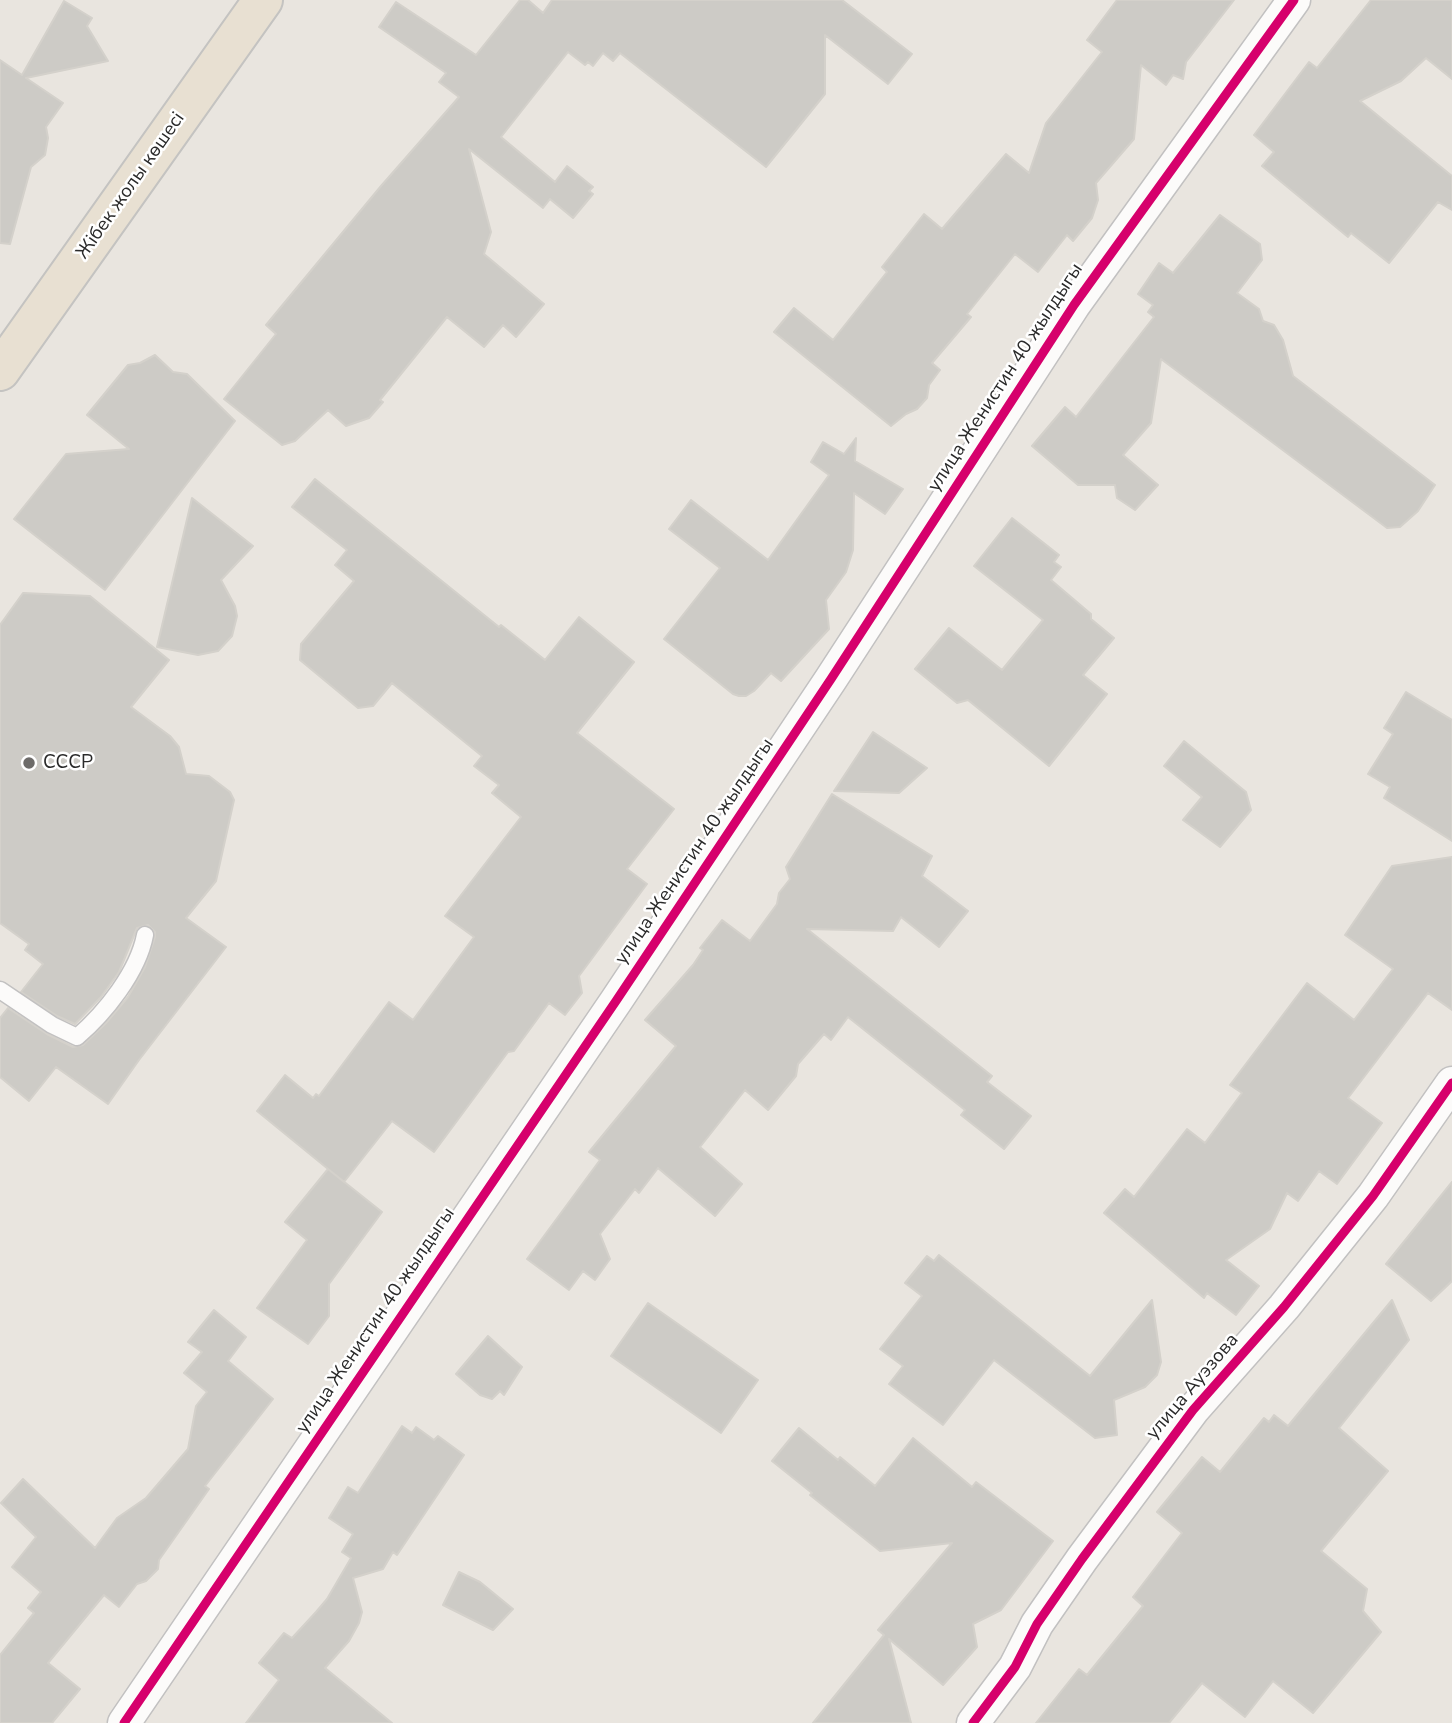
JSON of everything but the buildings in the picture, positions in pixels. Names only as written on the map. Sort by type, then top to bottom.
[{"type":"highway","name":"Жібек жолы көшесі","points":[[0,371],[263,0]]},
{"type":"street","name":"улица Женистин 40 жылдыгы","points":[[124,1723],[616,1002],[831,679],[1074,305],[1294,0]]},
{"type":"street","name":"улица Ауэзова","points":[[973,1723],[1016,1667],[1037,1624],[1090,1548],[1193,1410],[1284,1307],[1373,1196],[1452,1083]]},
{"type":"lane","points":[[0,990],[52,1025],[77,1037],[111,1003],[143,947],[145,935]]},
{"type":"cycle path","points":[[124,1723],[616,1001],[831,679],[1074,305],[1294,0]]},
{"type":"cycle path","points":[[973,1723],[1015,1667],[1037,1624],[1082,1559],[1193,1410],[1284,1307],[1373,1196],[1452,1083]]},
{"type":"place","name":"СССР","points":[[29,763]]}]
